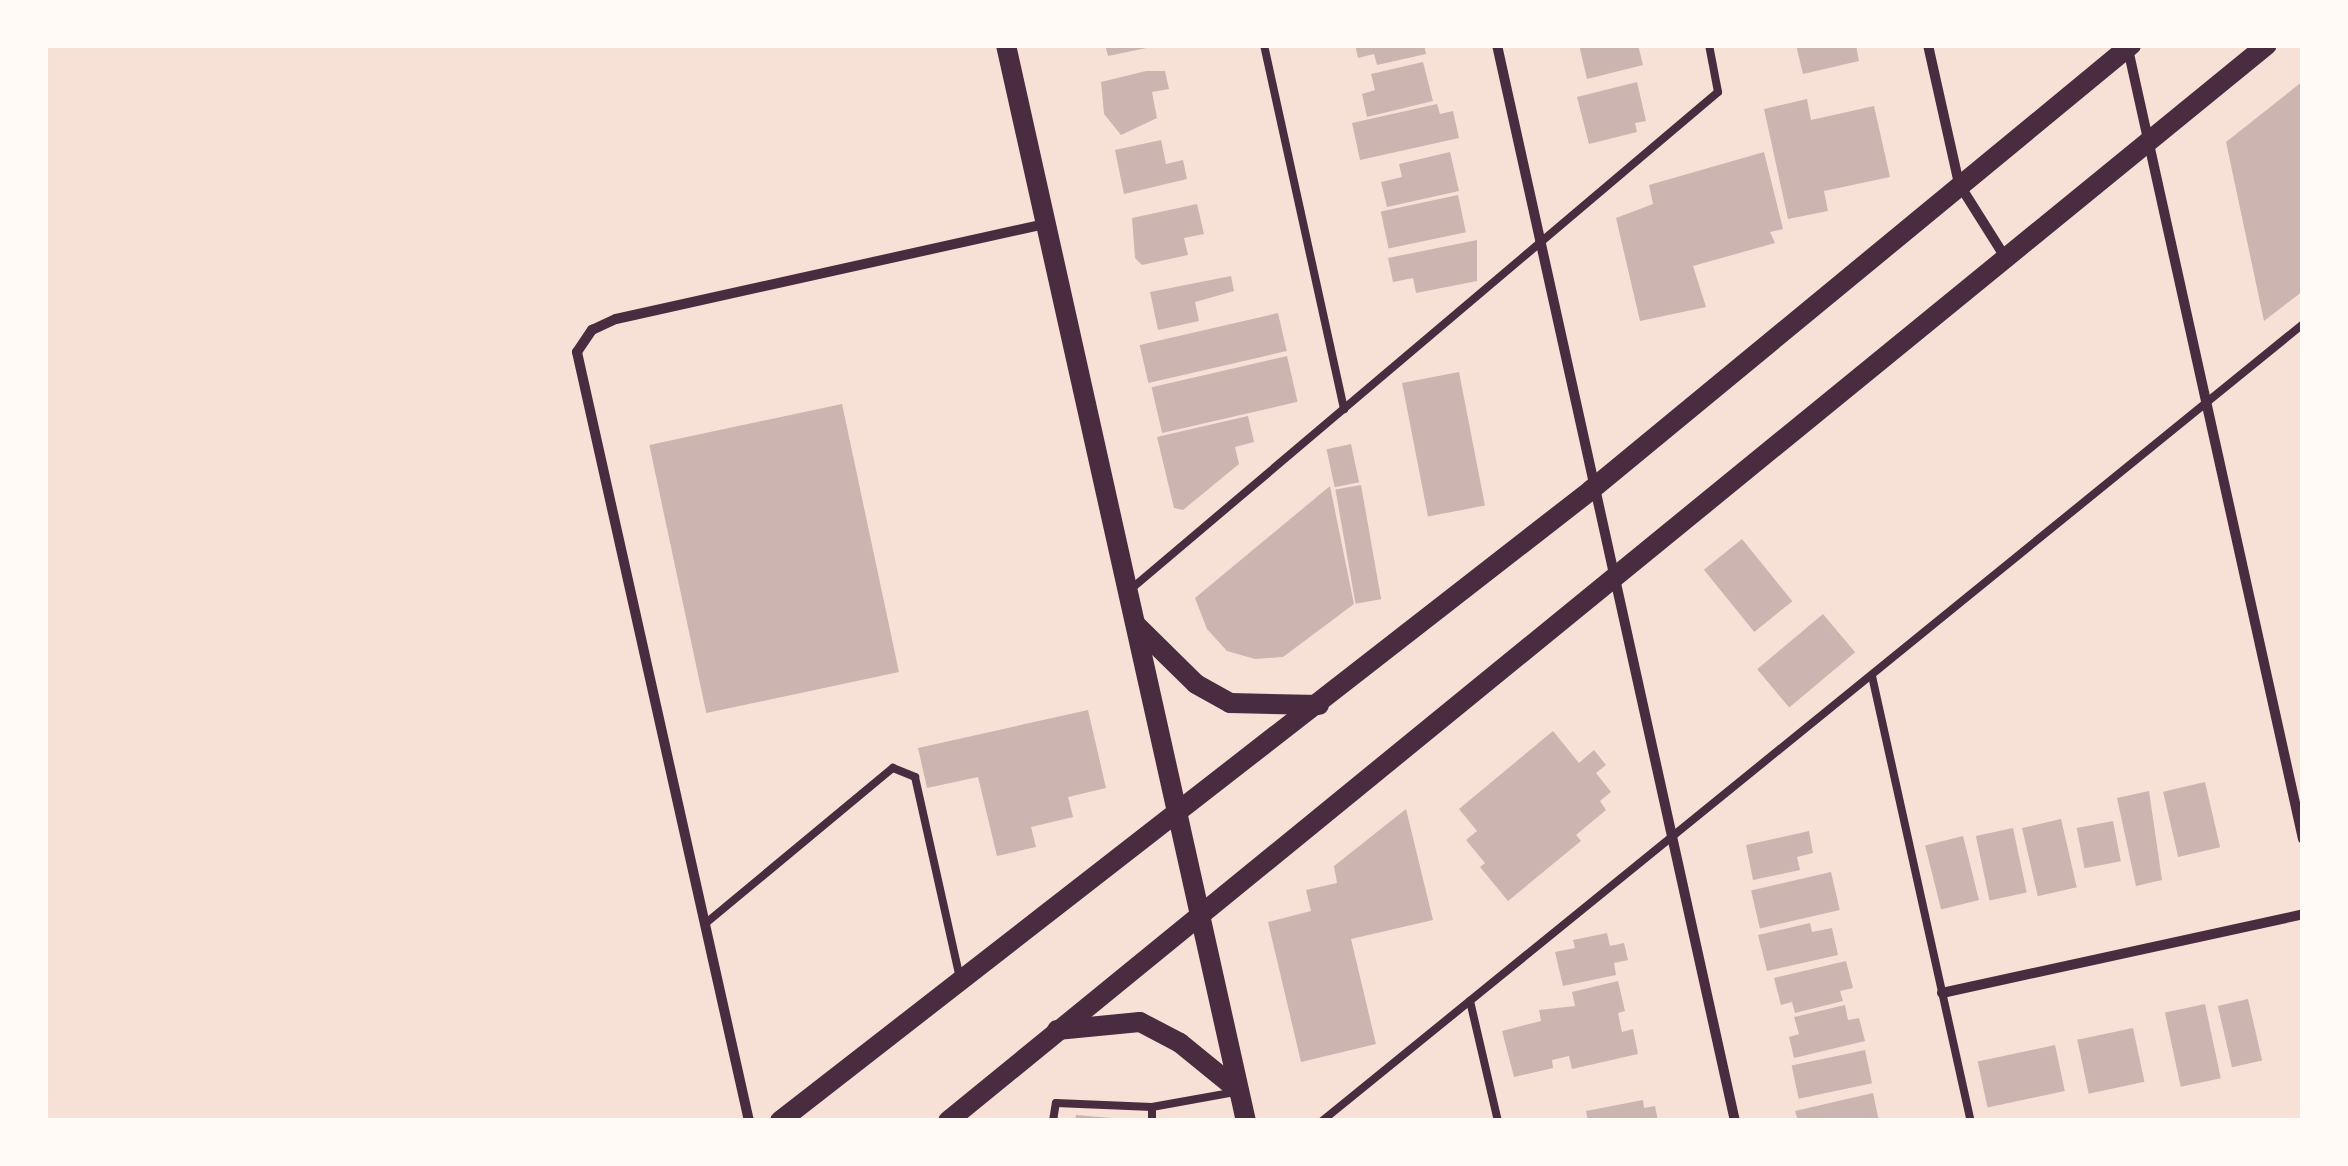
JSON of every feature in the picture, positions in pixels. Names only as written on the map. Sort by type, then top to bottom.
[{"type":"main road","points":[[1006,45],[1180,816],[1196,918],[1246,1121]]},
{"type":"main road","points":[[954,1119],[1055,1031],[1615,580],[2267,45]]},
{"type":"main road","points":[[780,1121],[1180,816],[1591,490],[2129,46]]},
{"type":"main road","points":[[1135,624],[1196,684],[1230,703],[1320,705]]},
{"type":"main road","points":[[1055,1031],[1140,1022],[1180,1043],[1240,1091]]},
{"type":"street","points":[[1497,45],[1591,490],[1615,580],[1736,1121]]},
{"type":"street","points":[[1928,45],[1959,184],[2006,259]]},
{"type":"street","points":[[2129,46],[2303,838]]},
{"type":"street","points":[[749,1121],[577,352],[592,330],[616,319],[1046,224]]},
{"type":"street","points":[[1942,993],[2303,914]]},
{"type":"lane","points":[[1264,45],[1344,409]]},
{"type":"lane","points":[[1128,592],[1718,92],[1709,45]]},
{"type":"lane","points":[[1322,1121],[2303,324]]},
{"type":"lane","points":[[1872,676],[1971,1121]]},
{"type":"lane","points":[[706,923],[893,768],[915,777],[961,983]]},
{"type":"lane","points":[[1470,1000],[1498,1121]]},
{"type":"lane","points":[[1053,1121],[1056,1103],[1152,1107],[1240,1091]]},
{"type":"lane","points":[[1152,1107],[1152,1121]]},
{"type":"building","points":[[1105,45],[1151,45],[1151,47],[1108,56]]},
{"type":"building","points":[[1355,45],[1424,45],[1426,54],[1377,65],[1374,54],[1358,58]]},
{"type":"building","points":[[1579,45],[1638,45],[1643,65],[1587,79]]},
{"type":"building","points":[[1796,45],[1856,45],[1859,61],[1803,74]]},
{"type":"building","points":[[1423,62],[1433,101],[1367,117],[1362,94],[1375,90],[1371,74]]},
{"type":"building","points":[[1146,71],[1165,71],[1169,89],[1152,92],[1157,118],[1121,135],[1104,114],[1101,82]]},
{"type":"building","points":[[2303,81],[2303,291],[2264,321],[2226,142]]},
{"type":"building","points":[[1637,82],[1646,121],[1635,123],[1637,132],[1589,144],[1577,97]]},
{"type":"building","points":[[1807,99],[1811,120],[1874,106],[1890,177],[1824,191],[1828,211],[1788,219],[1764,109]]},
{"type":"building","points":[[1437,104],[1440,114],[1453,111],[1459,138],[1360,160],[1352,123]]},
{"type":"building","points":[[1161,140],[1166,164],[1183,160],[1187,179],[1124,194],[1115,150]]},
{"type":"building","points":[[1450,152],[1459,191],[1387,207],[1381,182],[1402,177],[1399,164]]},
{"type":"building","points":[[1764,152],[1783,229],[1770,232],[1775,243],[1693,266],[1706,307],[1640,321],[1616,218],[1653,204],[1649,185]]},
{"type":"building","points":[[1458,195],[1466,232],[1389,249],[1381,211]]},
{"type":"building","points":[[1197,204],[1204,234],[1184,238],[1188,255],[1142,265],[1135,258],[1132,218]]},
{"type":"building","points":[[1477,240],[1477,281],[1416,293],[1413,278],[1393,282],[1388,258]]},
{"type":"building","points":[[1231,276],[1234,291],[1195,302],[1199,321],[1158,330],[1150,292]]},
{"type":"building","points":[[1278,313],[1287,351],[1148,383],[1140,345]]},
{"type":"building","points":[[1287,356],[1298,402],[1162,433],[1152,387]]},
{"type":"building","points":[[1459,372],[1485,506],[1428,517],[1402,383]]},
{"type":"building","points":[[842,404],[899,672],[706,713],[649,445]]},
{"type":"building","points":[[1248,416],[1254,442],[1235,447],[1239,464],[1183,510],[1174,508],[1157,437]]},
{"type":"building","points":[[1351,444],[1359,482],[1335,487],[1327,449]]},
{"type":"building","points":[[1361,485],[1381,599],[1356,604],[1335,490]]},
{"type":"building","points":[[1330,486],[1354,604],[1283,657],[1255,659],[1227,651],[1207,629],[1195,598]]},
{"type":"building","points":[[1742,539],[1792,601],[1754,632],[1704,570]]},
{"type":"building","points":[[1823,614],[1855,652],[1789,708],[1757,669]]},
{"type":"building","points":[[1088,710],[1106,788],[1068,797],[1073,817],[1031,827],[1036,847],[997,856],[978,777],[927,788],[918,748]]},
{"type":"building","points":[[1553,731],[1579,763],[1594,750],[1606,765],[1596,773],[1611,792],[1600,801],[1606,810],[1576,835],[1581,841],[1508,901],[1480,867],[1485,863],[1466,840],[1477,831],[1459,809]]},
{"type":"building","points":[[2205,782],[2220,847],[2178,857],[2163,792]]},
{"type":"building","points":[[2149,791],[2162,880],[2136,886],[2117,798]]},
{"type":"building","points":[[1406,809],[1433,920],[1351,939],[1376,1044],[1301,1062],[1268,922],[1311,911],[1306,890],[1337,883],[1334,866]]},
{"type":"building","points":[[2061,819],[2077,887],[2038,896],[2022,828]]},
{"type":"building","points":[[2113,821],[2121,861],[2085,868],[2077,828]]},
{"type":"building","points":[[2013,828],[2027,893],[1990,900],[1976,836]]},
{"type":"building","points":[[1809,831],[1813,853],[1797,857],[1800,870],[1753,880],[1746,845]]},
{"type":"building","points":[[1963,836],[1979,900],[1941,909],[1925,845]]},
{"type":"building","points":[[1831,872],[1840,910],[1760,928],[1751,890]]},
{"type":"building","points":[[1810,923],[1812,932],[1832,928],[1838,955],[1767,971],[1758,935]]},
{"type":"building","points":[[1607,933],[1610,946],[1624,943],[1628,960],[1614,963],[1616,975],[1563,986],[1555,952],[1575,948],[1573,940]]},
{"type":"building","points":[[1846,961],[1853,988],[1840,991],[1843,1001],[1795,1013],[1792,1002],[1781,1005],[1774,978]]},
{"type":"building","points":[[1618,981],[1625,1011],[1618,1013],[1622,1032],[1633,1029],[1638,1054],[1572,1069],[1569,1056],[1552,1060],[1553,1068],[1514,1077],[1502,1031],[1541,1021],[1539,1010],[1575,1006],[1572,992]]},
{"type":"building","points":[[2248,999],[2262,1060],[2232,1067],[2218,1006]]},
{"type":"building","points":[[2205,1004],[2221,1078],[2181,1087],[2165,1013]]},
{"type":"building","points":[[1845,1005],[1848,1020],[1859,1018],[1865,1041],[1794,1058],[1789,1037],[1799,1034],[1794,1017]]},
{"type":"building","points":[[2133,1028],[2144,1082],[2089,1094],[2077,1040]]},
{"type":"building","points":[[2055,1045],[2065,1091],[1987,1107],[1978,1061]]},
{"type":"building","points":[[1865,1050],[1872,1083],[1799,1099],[1792,1066]]},
{"type":"building","points":[[1873,1093],[1879,1121],[1798,1121],[1795,1111]]},
{"type":"building","points":[[1643,1100],[1644,1108],[1655,1106],[1658,1121],[1588,1121],[1586,1111]]},
{"type":"building","points":[[1076,1115],[1112,1118],[1075,1121]]}]
